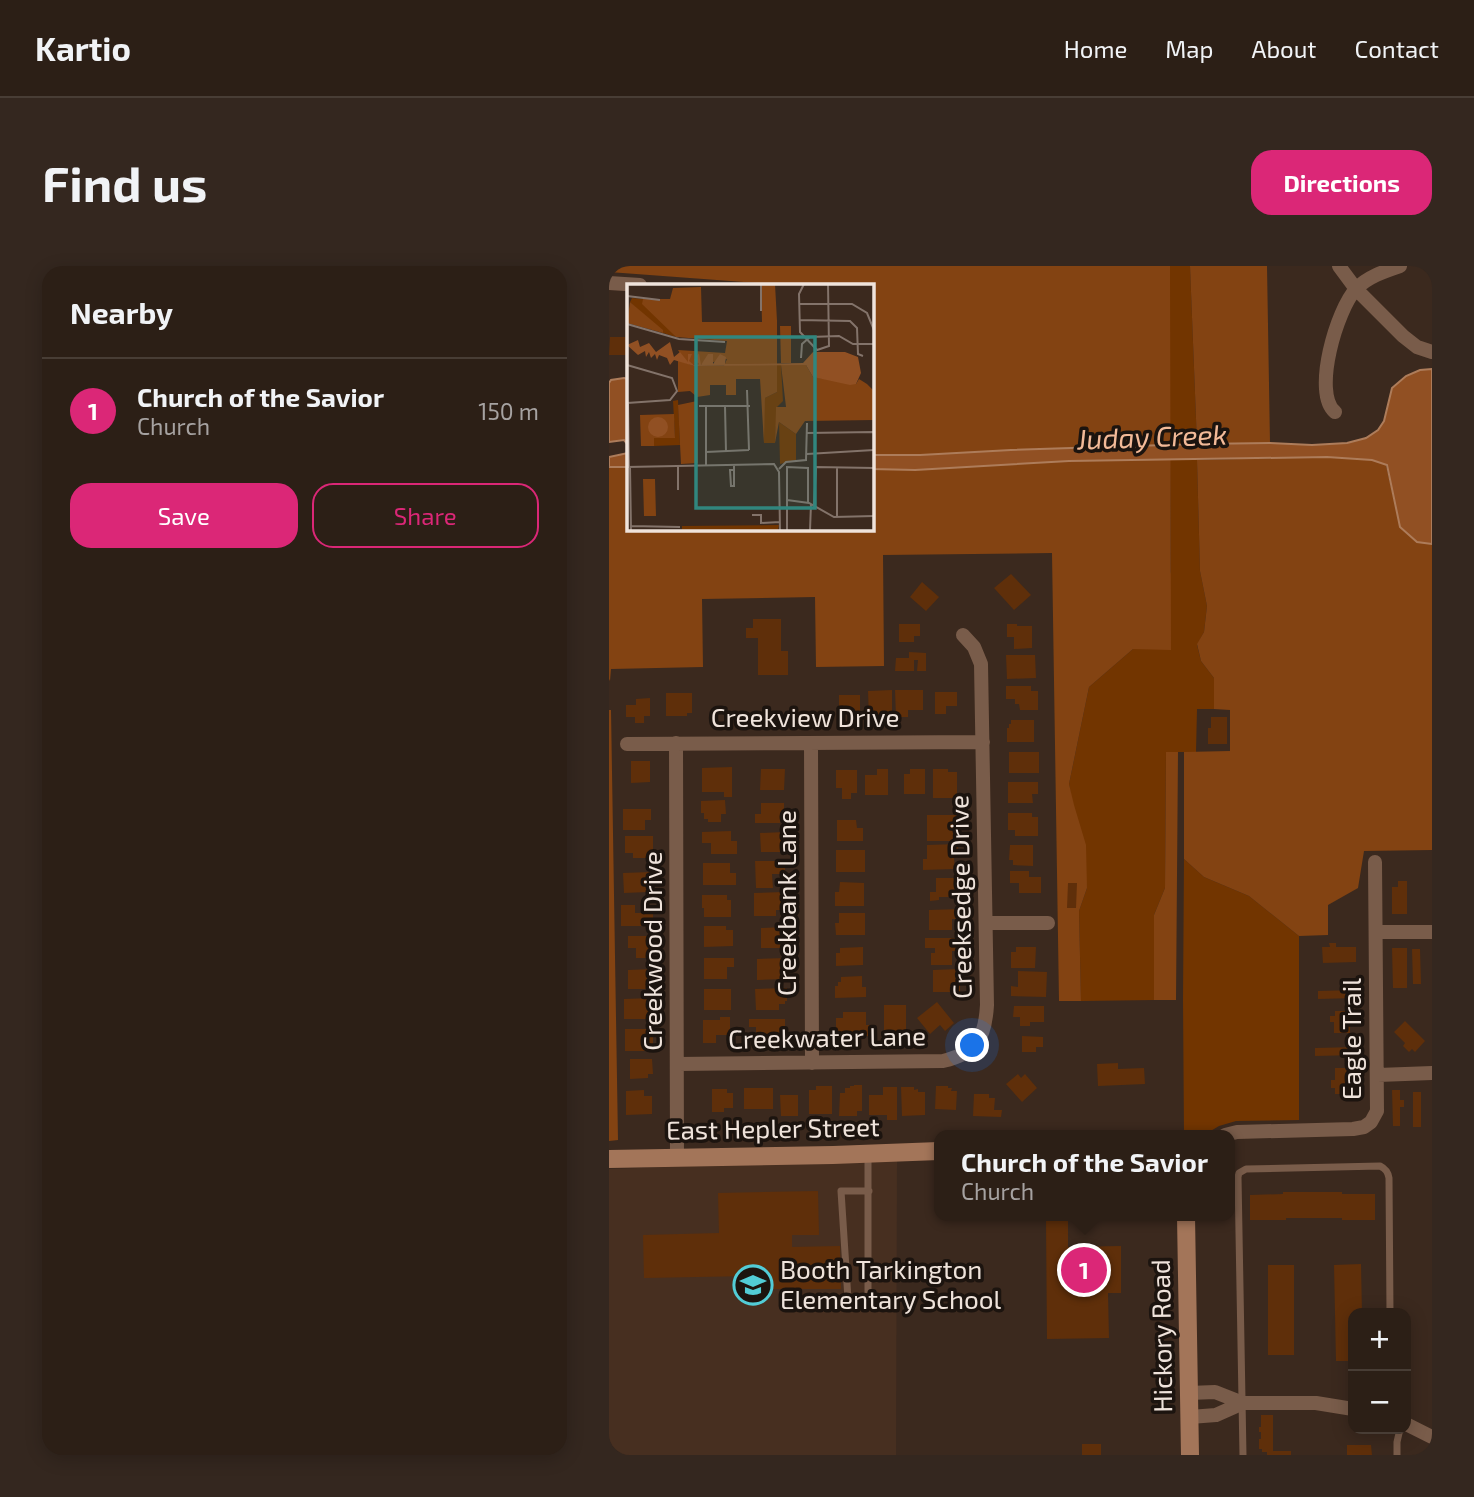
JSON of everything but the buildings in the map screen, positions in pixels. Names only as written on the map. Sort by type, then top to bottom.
[{"type":"street","points":[[1339,266],[1356,289],[1403,336],[1417,347],[1432,352]]},
{"type":"street","points":[[1335,412],[1327,400],[1327,374],[1333,334],[1341,315],[1356,289],[1375,276],[1400,266]]},
{"type":"street","points":[[609,283],[627,284]]},
{"type":"street","name":"Creeksedge Drive","points":[[963,635],[974,647],[981,664],[986,1017],[976,1052]]},
{"type":"street","name":"Creekview Drive","points":[[627,744],[983,742]]},
{"type":"street","name":"Creekwood Drive","points":[[676,743],[677,1158]]},
{"type":"street","name":"Creekbank Lane","points":[[811,743],[812,1063]]},
{"type":"street","name":"Eagle Trail","points":[[1235,1132],[1353,1129],[1364,1127],[1371,1122],[1377,1111],[1375,862]]},
{"type":"street","points":[[986,923],[1048,923]]},
{"type":"street","points":[[1376,932],[1432,932]]},
{"type":"street","name":"Creekwater Lane","points":[[678,1064],[943,1061],[976,1052]]},
{"type":"street","points":[[1378,1075],[1432,1073]]},
{"type":"street","name":"East Hepler Street","points":[[609,1159],[934,1151]]},
{"type":"street","name":"Hickory Road","points":[[1186,1221],[1190,1455]]},
{"type":"street","points":[[1189,1393],[1215,1392],[1243,1403],[1316,1403],[1348,1408]]},
{"type":"street","points":[[1190,1417],[1216,1415],[1243,1403]]},
{"type":"street","points":[[1411,1426],[1430,1433]]},
{"type":"lane","points":[[868,1153],[869,1191],[868,1299],[848,1299],[841,1191],[869,1191]]},
{"type":"lane","points":[[1243,1455],[1238,1177],[1243,1170],[1359,1166],[1384,1168],[1389,1178],[1390,1308]]},
{"type":"lane","points":[[1397,1455],[1399,1434]]},
{"type":"shaded area","points":[[609,266],[1170,266],[1171,650],[1133,649],[1089,687],[1069,784],[1086,845],[1087,888],[1079,911],[1081,1001],[1059,1001],[1052,553],[883,555],[884,666],[816,667],[815,597],[702,599],[703,667],[611,669],[610,681],[609,467],[627,467],[627,530],[873,530],[873,284],[771,284],[609,272]]},
{"type":"shaded area","points":[[1170,266],[1190,266],[1197,444],[1169,445]]},
{"type":"shaded area","points":[[1190,266],[1267,266],[1270,443],[1197,444]]},
{"type":"shaded area","points":[[1432,369],[1432,544],[1417,542],[1400,527],[1387,465],[1372,460],[1327,457],[1069,461],[915,470],[873,469],[873,455],[1197,444],[1347,443],[1366,438],[1378,430],[1384,421],[1392,388],[1406,376],[1420,370]]},
{"type":"shaded area","points":[[627,379],[627,444],[624,440],[609,442],[611,380]]},
{"type":"shaded area","points":[[627,453],[627,467],[609,467],[609,457]]},
{"type":"shaded area","points":[[1327,457],[1372,460],[1386,465],[1400,527],[1417,542],[1432,544],[1432,850],[1364,851],[1358,888],[1328,905],[1328,935],[1299,936],[1249,896],[1204,877],[1184,859],[1184,752],[1230,751],[1230,710],[1214,709],[1214,678],[1201,661],[1197,644],[1204,632],[1207,606],[1200,571],[1197,460]]},
{"type":"shaded area","points":[[1170,460],[1197,460],[1200,571],[1207,606],[1204,632],[1197,645],[1201,661],[1214,678],[1214,709],[1197,709],[1196,752],[1166,752],[1165,888],[1154,915],[1154,1000],[1081,1001],[1079,911],[1087,888],[1069,784],[1089,687],[1133,649],[1171,572]]},
{"type":"shaded area","points":[[609,710],[618,1140],[609,1141]]},
{"type":"shaded area","points":[[1166,752],[1178,752],[1176,1000],[1154,1000],[1154,915],[1165,888]]},
{"type":"shaded area","points":[[1184,859],[1204,877],[1249,896],[1299,936],[1299,1120],[1236,1121],[1212,1130],[1184,1130]]},
{"type":"shaded area","name":"Booth Tarkington Elementary School","points":[[897,1159],[896,1455],[609,1455],[609,1169]]},
{"type":"place","name":"Church of the Savior","points":[[1084,1270]]},
{"type":"place","name":"Booth Tarkington Elementary School","points":[[753,1285]]},
{"type":"water label","name":"Juday Creek","points":[[1152,437]]}]
